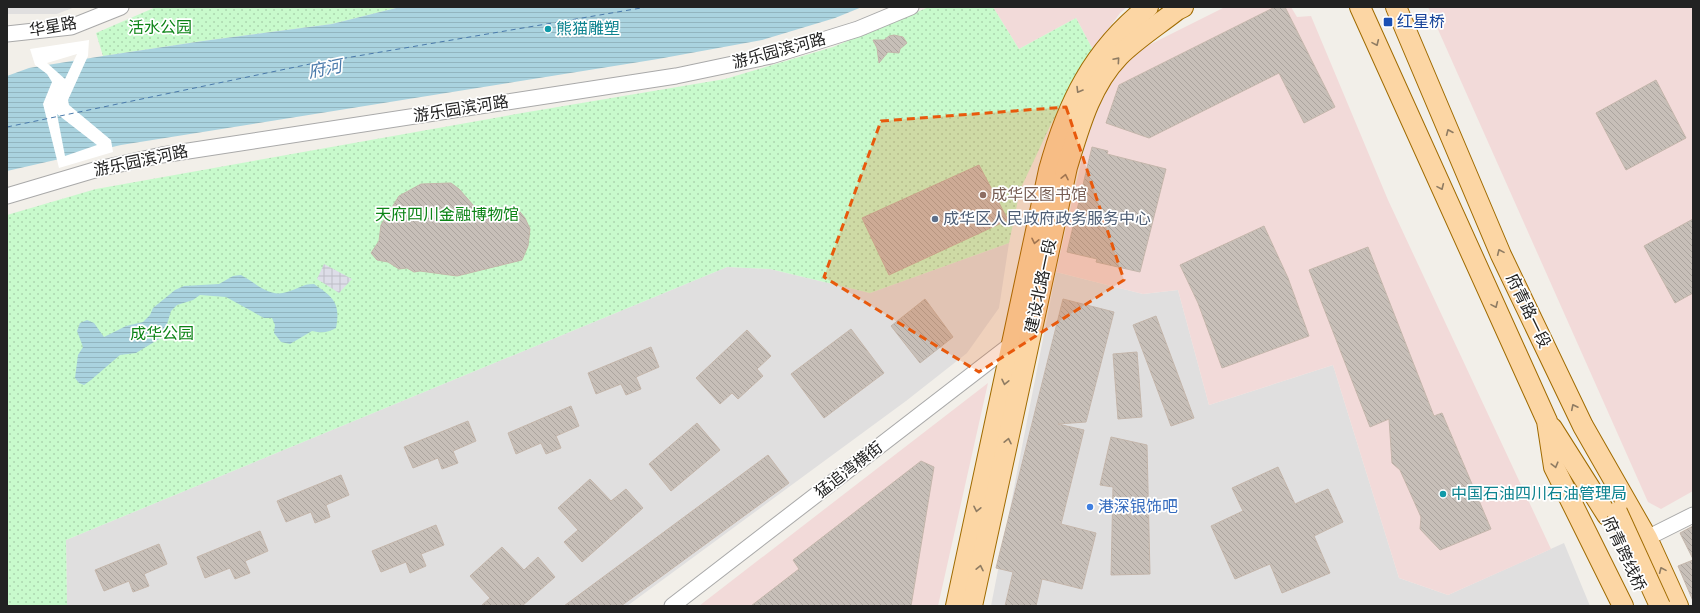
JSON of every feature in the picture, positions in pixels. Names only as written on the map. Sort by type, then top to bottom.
[{"type":"main road","name":"建设北路一段","points":[[972,606],[1021,343],[1049,170],[1058,135],[1076,94],[1100,54],[1130,21],[1148,7]]},
{"type":"main road","name":"建设北路一段","points":[[956,606],[1021,343],[1067,167],[1081,123],[1096,88],[1119,57],[1177,10],[1183,7]]},
{"type":"main road","name":"府青路一段","points":[[1360,7],[1548,421],[1554,467],[1623,606]]},
{"type":"main road","name":"府青路一段","points":[[1396,7],[1501,255],[1582,426],[1647,538],[1678,606]]},
{"type":"main road","name":"府青跨线桥","points":[[1548,421],[1612,514],[1660,606]]},
{"type":"main road","name":"府青跨线桥","points":[[1582,426],[1612,514],[1649,606]]},
{"type":"street","name":"华星路","points":[[7,34],[71,27],[121,7]]},
{"type":"street","name":"游乐园滨河路","points":[[7,196],[98,169],[162,155],[690,73],[771,56],[858,29],[911,7]]},
{"type":"street","name":"猛追湾横街","points":[[672,606],[1021,343]]},
{"type":"street","points":[[1647,538],[1693,515]]},
{"type":"highlighted area","points":[[1066,107],[1124,280],[979,372],[824,277],[881,121]]},
{"type":"shaded area","points":[[7,7],[75,7],[57,14],[7,14]]},
{"type":"shaded area","points":[[993,7],[1127,7],[1120,13],[1093,50],[1076,18],[1019,49]]},
{"type":"shaded area","points":[[1225,7],[1291,7],[1297,17],[1311,16],[1388,200],[1551,549],[1448,595],[1399,578],[1333,365],[1209,405],[1178,290],[1143,294],[1056,272],[1088,132],[1106,88],[1135,52]]},
{"type":"shaded area","points":[[1428,7],[1693,7],[1693,491],[1661,509],[1648,502]]},
{"type":"shaded area","points":[[1009,243],[999,308],[967,353],[906,401],[627,606],[67,606],[66,540],[727,267],[770,269],[870,293]]},
{"type":"shaded area","points":[[324,264],[352,279],[339,293],[317,279]]},
{"type":"shaded area","points":[[1056,272],[1143,294],[1178,290],[1209,405],[1333,365],[1399,578],[1448,595],[1564,543],[1590,606],[991,606]]},
{"type":"shaded area","points":[[988,383],[938,606],[699,606]]},
{"type":"green space","name":"活水公园","points":[[156,7],[400,7],[332,24],[103,56],[96,33]]},
{"type":"green space","name":"成华公园","points":[[929,7],[993,7],[1019,49],[1076,18],[1093,50],[1051,124],[1020,190],[1009,243],[870,293],[770,269],[727,267],[66,540],[67,606],[7,606],[7,215],[96,189],[528,112],[725,79],[833,47]]},
{"type":"water","name":"府河","points":[[400,7],[862,7],[835,18],[762,40],[658,59],[121,145],[7,171],[7,76],[29,68],[103,56],[332,24]]},
{"type":"water","points":[[241,275],[263,289],[274,293],[287,292],[303,286],[314,284],[331,297],[334,302],[337,312],[336,328],[324,332],[312,331],[290,344],[281,342],[274,333],[275,325],[272,318],[264,318],[226,297],[200,295],[193,300],[177,305],[171,311],[165,331],[159,339],[136,353],[120,355],[84,385],[79,383],[75,378],[78,355],[83,347],[77,331],[80,323],[87,320],[94,323],[104,337],[126,326],[143,322],[150,315],[153,308],[175,290],[184,286],[219,284],[233,276]]},
{"type":"pier","points":[[89,40],[88,56],[68,100],[69,105],[111,140],[113,152],[59,168],[43,104],[52,82],[47,74],[35,65],[30,49]],"holes":[[[77,54],[65,79],[47,63]],[[57,114],[97,145],[65,156]]]},
{"type":"building","points":[[1275,7],[1285,7],[1335,107],[1304,123],[1279,73],[1149,138],[1106,123],[1119,85]]},
{"type":"building","points":[[894,35],[903,37],[907,43],[900,49],[899,53],[888,52],[879,63],[877,48],[873,40],[884,40],[889,36]]},
{"type":"building","points":[[1656,80],[1686,138],[1626,170],[1596,113]]},
{"type":"building","points":[[1092,147],[1108,151],[1107,154],[1166,169],[1140,272],[1096,262],[1097,259],[1067,252]]},
{"type":"building","name":"成华区人民政府政务服务中心","points":[[979,165],[1008,220],[889,275],[862,218]]},
{"type":"building","points":[[451,183],[459,189],[481,214],[516,207],[525,218],[530,229],[528,246],[522,260],[457,276],[420,271],[414,272],[407,268],[399,269],[388,262],[377,260],[371,253],[379,241],[381,225],[399,196],[421,184]]},
{"type":"building","points":[[1693,219],[1693,293],[1675,303],[1644,246]]},
{"type":"building","points":[[1264,226],[1288,278],[1309,336],[1222,368],[1198,303],[1180,265]]},
{"type":"building","points":[[1368,247],[1434,416],[1442,413],[1491,529],[1440,550],[1420,529],[1421,517],[1400,470],[1392,463],[1389,419],[1370,427],[1309,270]]},
{"type":"building","points":[[925,299],[953,337],[920,363],[891,326]]},
{"type":"building","points":[[1063,299],[1114,312],[1086,422],[1058,424],[1084,430],[1061,524],[1096,533],[1082,589],[1042,579],[1036,606],[1005,606],[1013,572],[996,568]]},
{"type":"building","points":[[1156,316],[1194,418],[1171,426],[1133,325]]},
{"type":"building","points":[[851,329],[884,373],[824,418],[791,374]]},
{"type":"building","points":[[747,330],[771,356],[757,369],[763,376],[738,399],[732,393],[720,404],[696,378]]},
{"type":"building","points":[[651,347],[659,367],[636,377],[641,389],[626,395],[621,384],[596,394],[588,373]]},
{"type":"building","points":[[1137,352],[1142,417],[1118,419],[1113,354]]},
{"type":"building","points":[[571,406],[579,426],[556,436],[561,448],[546,454],[541,443],[516,454],[508,433]]},
{"type":"building","points":[[468,421],[476,441],[453,451],[458,463],[442,469],[438,458],[413,468],[404,447]]},
{"type":"building","points":[[697,423],[720,450],[671,491],[649,464]]},
{"type":"building","points":[[1111,437],[1147,445],[1150,574],[1111,575],[1113,487],[1100,485]]},
{"type":"building","points":[[768,455],[789,483],[621,606],[564,606]]},
{"type":"building","points":[[921,461],[934,467],[911,606],[751,606],[799,569],[793,560]]},
{"type":"building","points":[[1278,467],[1295,504],[1328,489],[1343,522],[1314,536],[1330,573],[1282,593],[1270,564],[1235,579],[1211,526],[1243,511],[1232,488]]},
{"type":"building","points":[[341,475],[349,495],[326,505],[330,517],[315,523],[311,512],[286,522],[277,501]]},
{"type":"building","points":[[590,479],[611,501],[626,489],[643,508],[582,562],[564,542],[578,530],[558,508]]},
{"type":"building","points":[[436,525],[444,545],[421,554],[426,566],[410,573],[406,562],[381,572],[372,551]]},
{"type":"building","points":[[1693,526],[1693,559],[1680,533]]},
{"type":"building","points":[[260,531],[268,551],[245,561],[250,573],[235,579],[230,568],[205,578],[197,557]]},
{"type":"building","points":[[159,544],[167,564],[144,574],[149,586],[133,592],[129,581],[104,591],[95,570]]},
{"type":"building","points":[[502,547],[524,570],[538,557],[555,577],[522,606],[481,606],[490,598],[470,576]]},
{"type":"building","points":[[1693,560],[1693,601],[1678,566]]},
{"type":"ferry route","points":[[7,127],[310,64],[647,7]]},
{"type":"place","name":"红星桥","points":[[1388,22]]},
{"type":"place","name":"熊猫雕塑","points":[[548,29]]},
{"type":"place","name":"成华区图书馆","points":[[983,195]]},
{"type":"place","name":"成华区人民政府政务服务中心","points":[[935,219]]},
{"type":"place","name":"中国石油四川石油管理局","points":[[1443,494]]},
{"type":"place","name":"港深银饰吧","points":[[1090,507]]},
{"type":"park label","name":"天府四川金融博物馆","points":[[447,215]]}]
